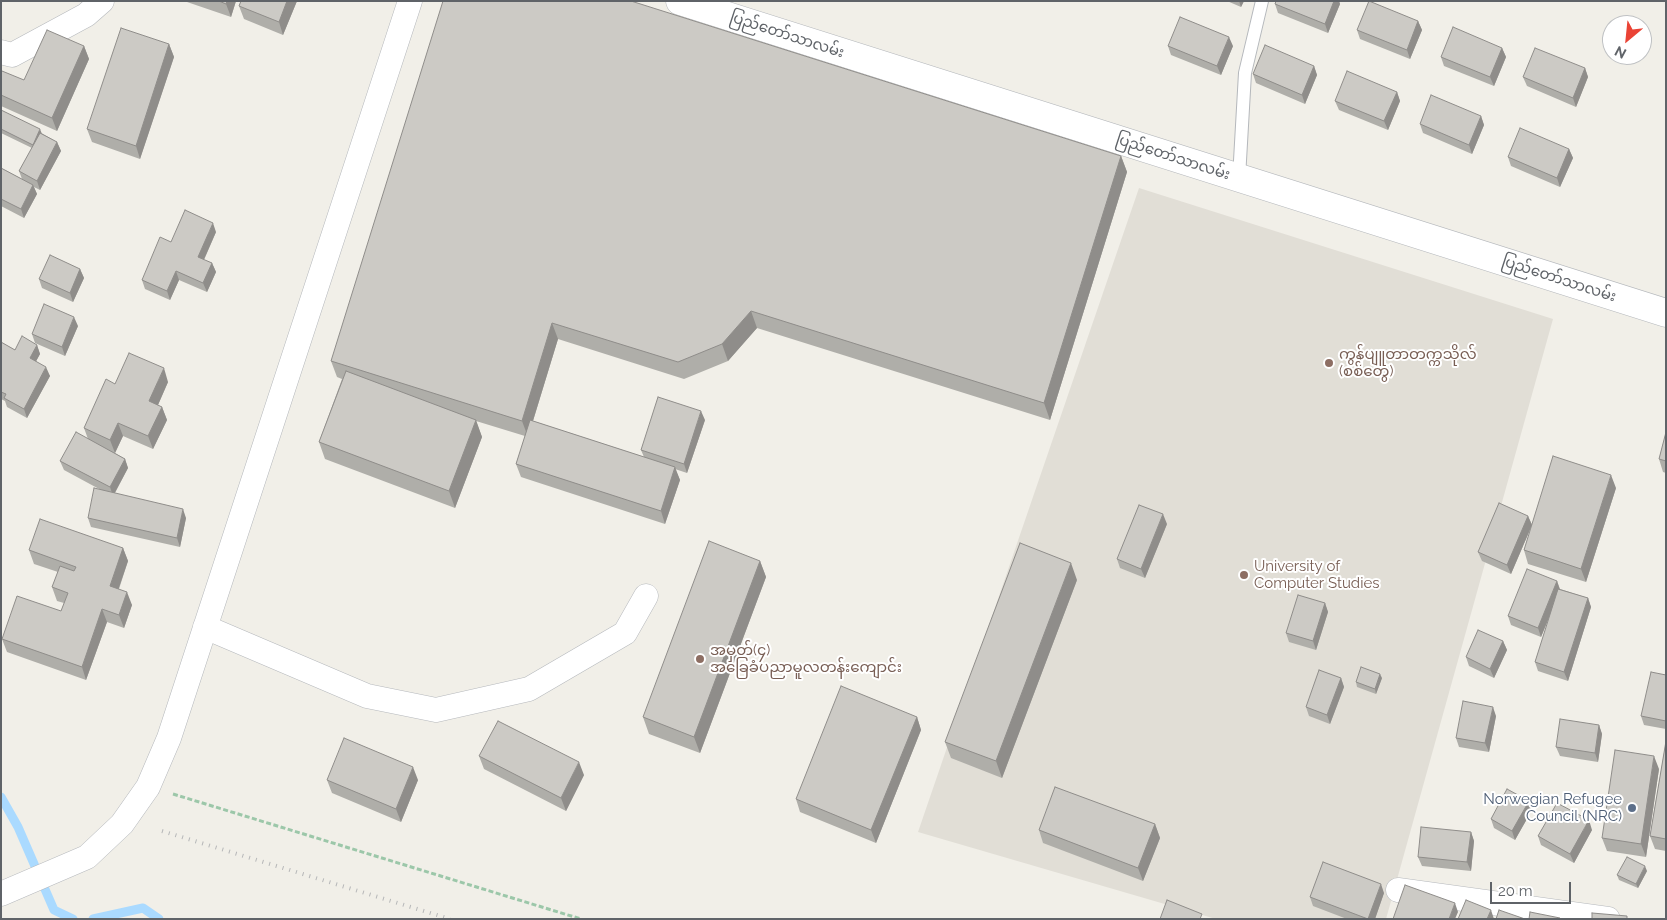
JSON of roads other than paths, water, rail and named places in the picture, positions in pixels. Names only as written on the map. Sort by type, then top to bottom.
[{"type":"street","points":[[1,52],[12,56],[86,15],[102,1]]},
{"type":"street","points":[[6,892],[87,857],[122,824],[148,787],[169,738],[410,1]]},
{"type":"street","name":"ပြည်တော်သာလမ်း","points":[[680,1],[1666,312]]},
{"type":"street","points":[[205,627],[367,696],[436,710],[529,689],[625,633],[646,596]]},
{"type":"street","points":[[1398,890],[1608,919]]},
{"type":"lane","points":[[1238,178],[1245,73],[1262,1]]},
{"type":"waterway","points":[[1,797],[18,827],[54,910],[73,919]]},
{"type":"waterway","points":[[93,919],[143,908],[159,919]]},
{"type":"railway","points":[[162,831],[450,919]]},
{"type":"place","name":"ကွန်ပျူတာတက္ကသိုလ် (စစ်တွေ)","points":[[1329,363]]},
{"type":"place","name":"University of Computer Studies","points":[[1244,575]]},
{"type":"place","name":"အမှတ်(၄) အခြေခံပညာမူလတန်းကျောင်း","points":[[700,659]]},
{"type":"place","name":"Norwegian Refugee Council (NRC)","points":[[1632,808]]}]
